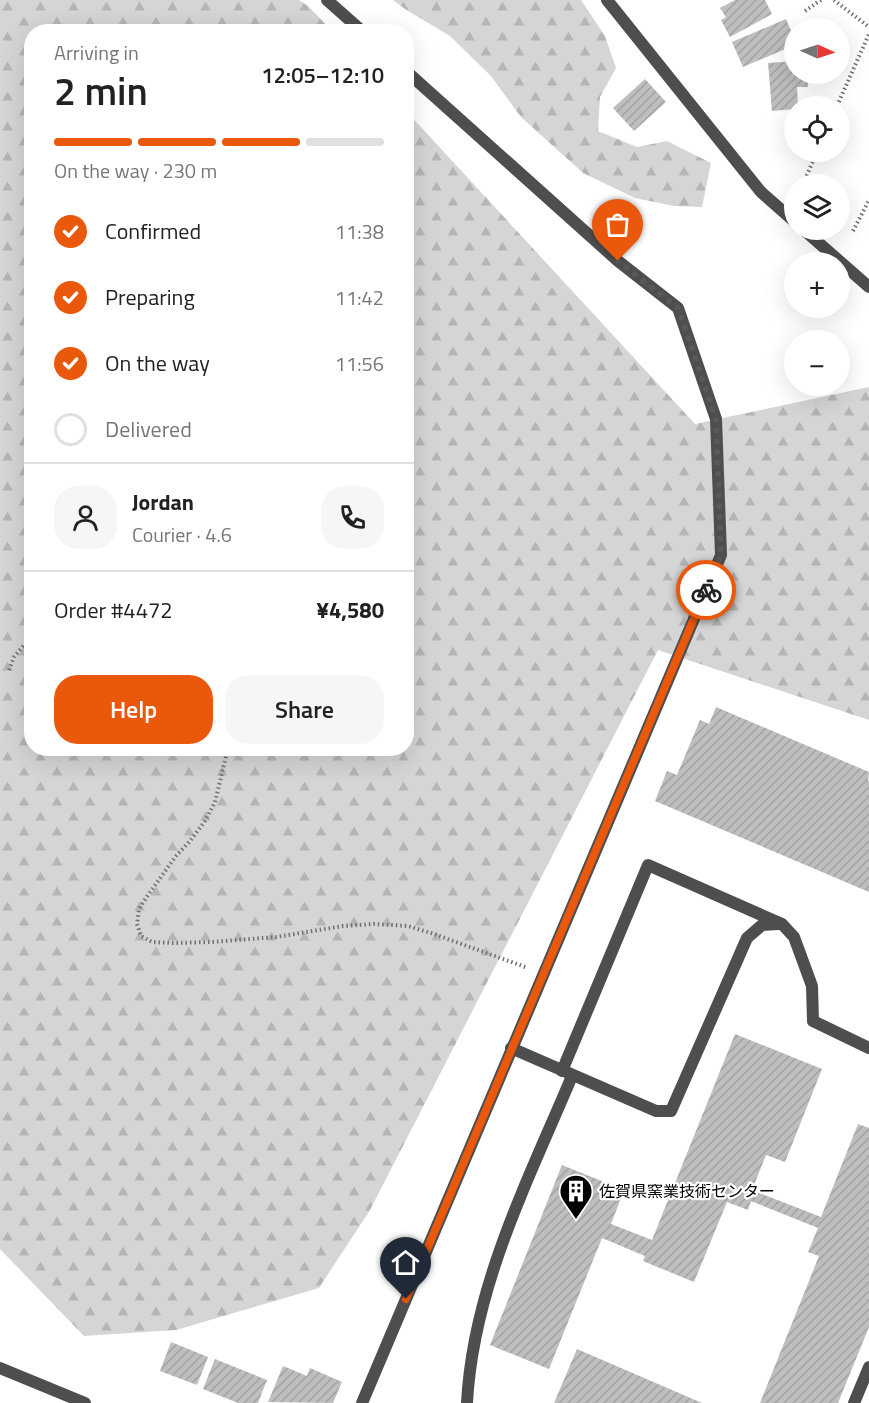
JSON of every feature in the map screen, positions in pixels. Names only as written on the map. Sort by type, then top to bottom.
[{"type":"street","points":[[327,0],[354,24]]},
{"type":"street","points":[[607,0],[761,192],[784,212]]},
{"type":"street","points":[[362,1403],[721,555],[716,419],[678,308],[618,261],[414,78]]},
{"type":"street","points":[[816,240],[869,286]]},
{"type":"street","points":[[467,1403],[472,1350],[485,1296],[508,1227],[648,865],[782,924],[794,937],[812,986],[813,1021],[869,1048]]},
{"type":"street","points":[[512,1048],[656,1111],[671,1111],[747,938],[762,925],[782,924]]},
{"type":"street","points":[[854,1403],[869,1367]]},
{"type":"street","points":[[0,1368],[80,1402]]},
{"type":"path","points":[[805,11],[821,0]]},
{"type":"path","points":[[834,0],[869,27]]},
{"type":"path","points":[[841,96],[869,34]]},
{"type":"path","points":[[853,231],[869,200]]},
{"type":"path","points":[[9,670],[14,657],[24,645]]},
{"type":"path","points":[[226,756],[215,802],[205,821],[176,856],[140,909],[137,924],[141,936],[152,942],[212,942],[276,937],[343,926],[374,924],[408,926],[543,974]]},
{"type":"green space","points":[[0,0],[299,0],[325,24],[24,24],[24,756],[414,756],[414,120],[695,424],[827,396],[850,396],[850,391],[869,387],[869,720],[658,650],[370,1210],[319,1288],[176,1330],[84,1336],[0,1249]]},
{"type":"green space","points":[[393,0],[581,0],[605,36],[616,68],[600,97],[598,131],[637,147],[667,141],[711,163],[702,207],[674,206],[635,198],[583,173],[521,117],[491,76],[450,36]]},
{"type":"building","points":[[735,0],[765,0],[772,14],[730,37],[721,20],[726,17],[720,8]]},
{"type":"building","points":[[784,20],[784,50],[743,67],[732,42]]},
{"type":"building","points":[[784,62],[784,84],[808,84],[808,87],[797,87],[797,96],[784,96],[784,110],[772,111],[768,63]]},
{"type":"building","points":[[645,79],[666,102],[634,131],[613,108]]},
{"type":"building","points":[[716,707],[869,772],[869,892],[655,801],[667,771],[677,775],[700,720],[709,724]]},
{"type":"building","name":"佐賀県窯業技術センター","points":[[735,1034],[822,1069],[785,1162],[766,1155],[752,1190],[821,1217],[858,1124],[869,1128],[869,1327],[838,1403],[760,1403],[819,1256],[808,1252],[818,1228],[751,1201],[748,1210],[727,1202],[694,1282],[643,1261],[645,1256],[602,1238],[549,1369],[490,1345],[562,1165],[624,1190],[611,1224],[652,1240]]},
{"type":"building","points":[[171,1342],[208,1357],[197,1385],[160,1371]]},
{"type":"building","points":[[577,1349],[702,1403],[554,1403]]},
{"type":"building","points":[[215,1359],[267,1380],[258,1403],[238,1403],[203,1389]]},
{"type":"building","points":[[283,1366],[307,1376],[310,1368],[342,1382],[333,1403],[268,1402]]},
{"type":"way so far","points":[[618,261],[678,308],[716,419],[721,555],[706,590]]},
{"type":"place","name":"佐賀県窯業技術センター","points":[[576,1220]]},
{"type":"route","points":[[406,1299],[706,590]]}]
